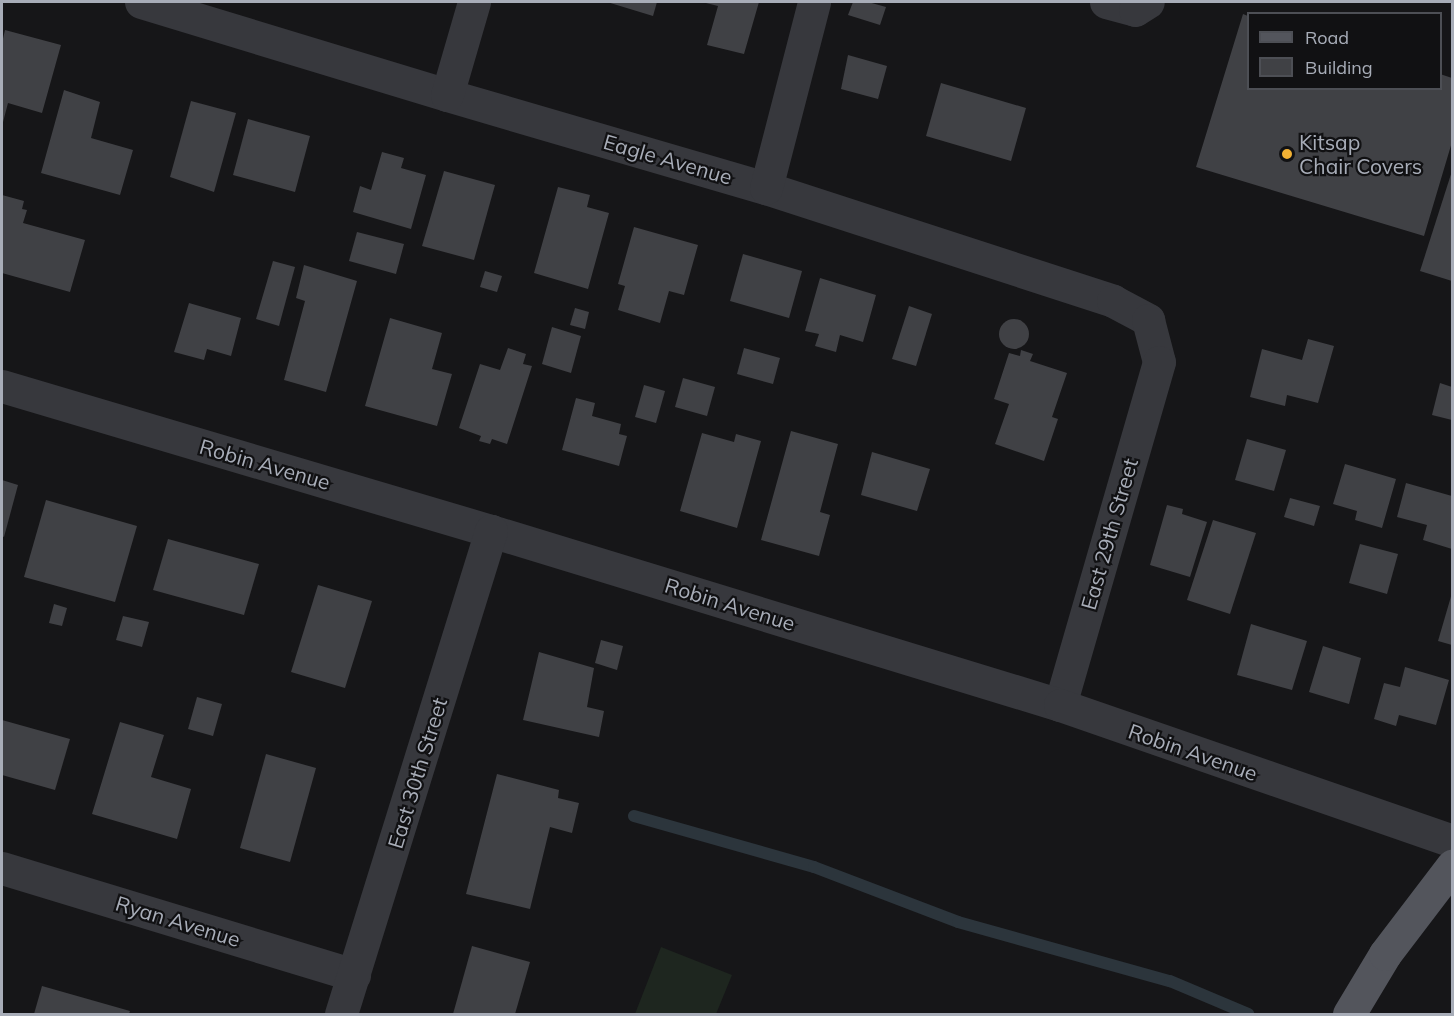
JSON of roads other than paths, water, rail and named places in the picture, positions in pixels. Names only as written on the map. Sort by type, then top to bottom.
[{"type":"main road","points":[[1349,1014],[1385,954],[1452,866]]},
{"type":"street","name":"Eagle Avenue","points":[[141,2],[447,95],[766,188],[1113,301],[1148,320],[1159,362]]},
{"type":"street","points":[[447,95],[474,2]]},
{"type":"street","points":[[766,188],[814,2]]},
{"type":"street","points":[[1106,2],[1135,10],[1148,2]]},
{"type":"street","name":"East 29th Street","points":[[1060,705],[1159,362]]},
{"type":"street","name":"Robin Avenue","points":[[2,386],[491,531],[1060,705],[1452,841]]},
{"type":"street","name":"East 30th Street","points":[[341,1014],[491,531]]},
{"type":"street","name":"Ryan Avenue","points":[[2,868],[354,975]]},
{"type":"waterway","points":[[634,816],[814,867],[958,922],[1170,981],[1248,1014]]},
{"type":"place","name":"Kitsap Chair Covers","points":[[1287,154]]}]
